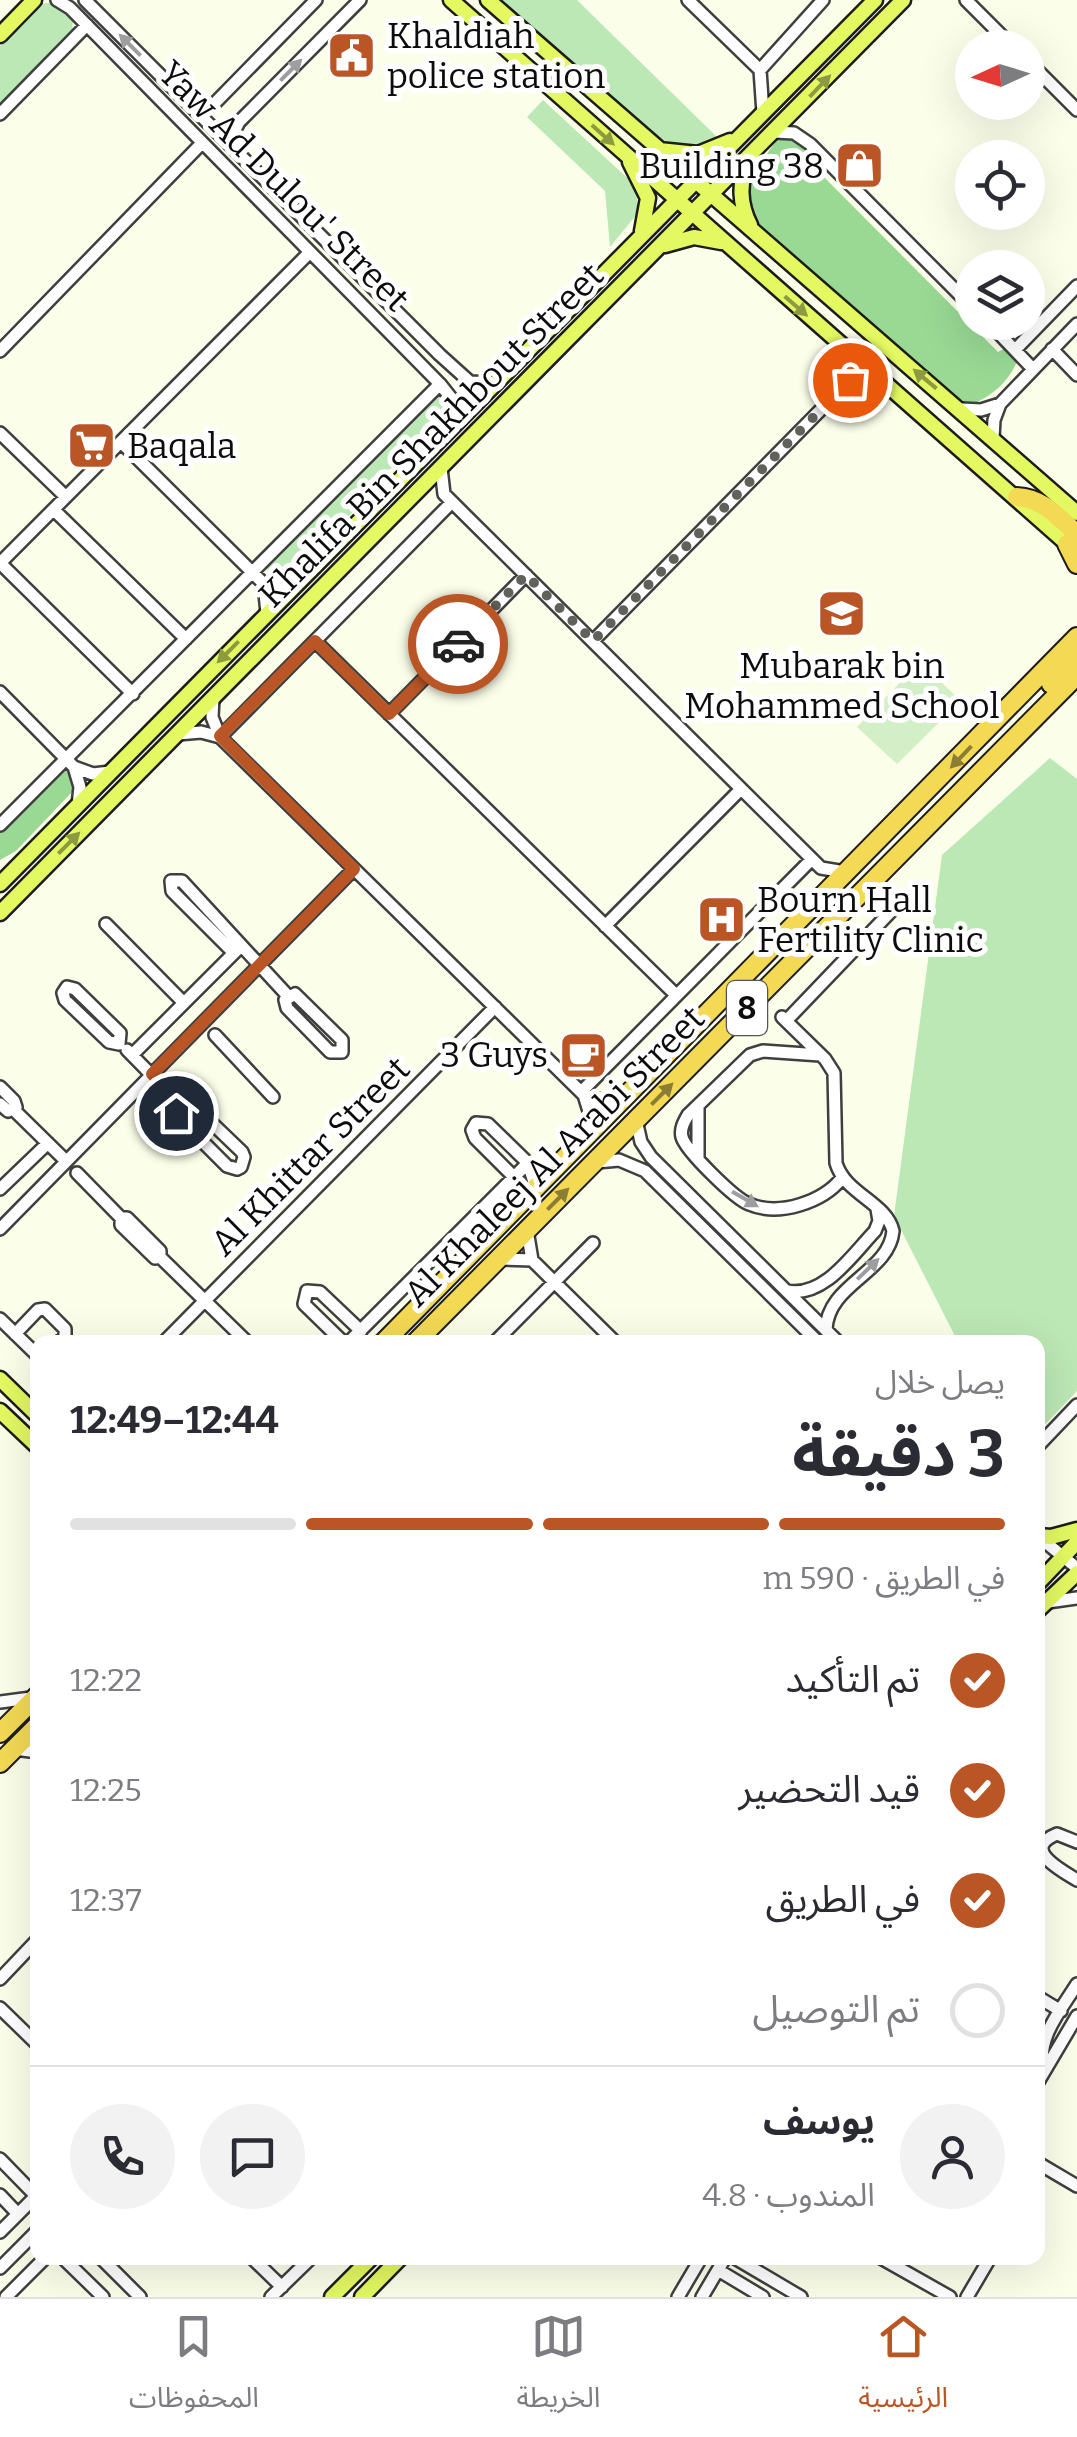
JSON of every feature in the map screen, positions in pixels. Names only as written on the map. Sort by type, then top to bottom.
[{"type":"highway","points":[[1017,498],[1042,504],[1074,544],[1077,564]]},
{"type":"highway","name":"Al Khaleej Al Arabi Street","points":[[391,1335],[1077,637]]},
{"type":"highway","points":[[1022,730],[1031,707],[1077,658]]},
{"type":"highway","name":"Al Khaleej Al Arabi Street","points":[[423,1335],[1077,675]]},
{"type":"highway","points":[[0,1729],[30,1702]]},
{"type":"highway","points":[[0,1763],[30,1733]]},
{"type":"main road","points":[[0,35],[34,0]]},
{"type":"main road","points":[[452,0],[722,242],[1017,498]]},
{"type":"main road","points":[[488,0],[1077,513]]},
{"type":"main road","name":"Khalifa Bin Shakhbout Street","points":[[0,884],[875,0]]},
{"type":"main road","name":"Khalifa Bin Shakhbout Street","points":[[0,913],[904,0]]},
{"type":"main road","points":[[658,150],[698,154],[740,137]]},
{"type":"main road","points":[[750,154],[743,173],[741,202],[754,234]]},
{"type":"main road","points":[[628,157],[648,198],[641,234]]},
{"type":"main road","points":[[659,247],[694,237],[722,242]]},
{"type":"main road","points":[[0,1379],[30,1408]]},
{"type":"main road","points":[[0,1410],[30,1439]]},
{"type":"main road","points":[[1045,1537],[1077,1530]]},
{"type":"main road","points":[[1045,1576],[1077,1542]]},
{"type":"main road","points":[[1045,1602],[1077,1570]]},
{"type":"main road","points":[[332,2297],[363,2265]]},
{"type":"main road","points":[[362,2297],[393,2265]]},
{"type":"street","name":"Yaw Ad Dulou' Street","points":[[57,0],[440,384],[455,403],[457,421]]},
{"type":"street","name":"Yaw Ad Dulou' Street","points":[[85,0],[447,361],[470,382],[494,383]]},
{"type":"street","points":[[198,113],[213,105],[316,0]]},
{"type":"street","points":[[228,143],[234,127],[360,0]]},
{"type":"street","points":[[688,0],[760,70],[764,113]]},
{"type":"street","points":[[760,70],[823,0]]},
{"type":"street","points":[[966,0],[996,30]]},
{"type":"street","points":[[0,114],[87,26]]},
{"type":"street","points":[[1045,78],[1077,110]]},
{"type":"street","points":[[775,132],[794,132],[810,144],[955,290]]},
{"type":"street","points":[[0,351],[202,142]]},
{"type":"street","points":[[132,694],[0,563],[310,252]]},
{"type":"street","points":[[1015,350],[1077,286]]},
{"type":"street","points":[[993,438],[1000,404],[1077,324]]},
{"type":"street","points":[[396,339],[407,344],[433,369],[440,369],[447,361]]},
{"type":"street","points":[[1005,340],[1033,368]]},
{"type":"street","points":[[1052,350],[1077,374]]},
{"type":"street","points":[[850,352],[850,380]]},
{"type":"street","points":[[593,641],[850,380],[877,376]]},
{"type":"street","points":[[0,826],[70,764],[132,694],[440,384]]},
{"type":"street","points":[[962,410],[1000,404]]},
{"type":"street","points":[[0,432],[66,497]]},
{"type":"street","points":[[121,442],[264,584],[267,613]]},
{"type":"street","points":[[441,468],[448,498]]},
{"type":"street","points":[[416,493],[433,490],[448,498],[817,864],[849,872]]},
{"type":"street","points":[[220,736],[448,498]]},
{"type":"street","points":[[54,510],[186,639]]},
{"type":"street","points":[[389,714],[526,575]]},
{"type":"street","points":[[264,584],[294,586]]},
{"type":"street","points":[[315,641],[676,995]]},
{"type":"street","points":[[0,692],[70,764],[92,774],[110,772]]},
{"type":"street","points":[[213,698],[212,718],[220,736],[582,1093],[600,1100],[625,1099]]},
{"type":"street","points":[[178,734],[201,732],[220,736]]},
{"type":"street","points":[[70,764],[80,788],[78,805]]},
{"type":"street","points":[[606,926],[742,789]]},
{"type":"street","points":[[817,864],[821,898]]},
{"type":"street","points":[[582,1093],[676,995],[817,864]]},
{"type":"street","points":[[0,1229],[354,869]]},
{"type":"street","points":[[238,949],[182,880],[171,881],[172,892],[238,949],[260,964],[288,996]]},
{"type":"street","points":[[826,1330],[828,1311],[835,1300],[882,1255],[894,1231],[890,1220],[842,1178],[836,1163],[836,1079],[832,1068],[784,1019],[898,904],[906,898],[919,897]]},
{"type":"street","points":[[106,924],[184,1003]]},
{"type":"street","points":[[132,1056],[238,949]]},
{"type":"street","points":[[120,1044],[120,1032],[74,988],[64,990],[65,1000],[108,1042],[120,1044],[180,1104],[192,1104],[242,1152],[241,1166],[227,1166],[180,1119],[176,1113],[180,1104]]},
{"type":"street","points":[[298,995],[342,1040],[342,1052],[330,1052],[298,1019],[285,1004],[288,996],[298,995]]},
{"type":"street","name":"Al Khittar Street","points":[[171,1335],[495,1007]]},
{"type":"street","points":[[788,1052],[797,1032]]},
{"type":"street","points":[[215,1035],[273,1098]]},
{"type":"street","points":[[820,1054],[762,1051],[750,1055],[686,1119],[682,1132],[684,1143],[739,1198],[762,1207],[814,1202],[842,1178]]},
{"type":"street","points":[[0,1087],[15,1102],[14,1110]]},
{"type":"street","points":[[582,1093],[590,1117],[588,1135]]},
{"type":"street","points":[[0,1104],[8,1111],[14,1110]]},
{"type":"street","points":[[14,1110],[66,1161]]},
{"type":"street","points":[[636,1120],[641,1142],[651,1157],[831,1335]]},
{"type":"street","name":"Al Khaleej Al Arabi Street","points":[[514,1177],[475,1138],[472,1130],[476,1123],[488,1124],[528,1163],[536,1189]]},
{"type":"street","points":[[0,1190],[48,1143]]},
{"type":"street","points":[[593,1163],[619,1160],[645,1172],[811,1335]]},
{"type":"street","name":"Al Khaleej Al Arabi Street","points":[[528,1163],[563,1162]]},
{"type":"street","points":[[355,1335],[528,1163]]},
{"type":"street","points":[[77,1173],[121,1218],[121,1225],[155,1258],[160,1257],[240,1335]]},
{"type":"street","points":[[786,1291],[803,1292],[818,1287],[876,1231],[876,1209]]},
{"type":"street","points":[[527,1230],[532,1260],[608,1335]]},
{"type":"street","points":[[876,1231],[886,1233],[892,1241]]},
{"type":"street","points":[[501,1335],[592,1243]]},
{"type":"street","points":[[498,1259],[532,1260]]},
{"type":"street","points":[[338,1335],[304,1304],[307,1291],[320,1292],[361,1330]]},
{"type":"street","points":[[15,1334],[38,1310],[45,1309],[65,1329],[65,1335]]},
{"type":"street","points":[[0,1319],[30,1348]]},
{"type":"street","points":[[1045,1439],[1077,1405]]},
{"type":"street","points":[[1045,1542],[1077,1570]]},
{"type":"street","points":[[1045,1604],[1057,1598],[1077,1598]]},
{"type":"street","points":[[0,1702],[30,1697]]},
{"type":"street","points":[[0,1714],[0,1729]]},
{"type":"street","points":[[14,1748],[30,1751]]},
{"type":"street","points":[[1045,1844],[1057,1834],[1077,1842]]},
{"type":"street","points":[[1045,1854],[1047,1861],[1077,1880]]},
{"type":"street","points":[[0,1979],[30,1947]]},
{"type":"street","points":[[1045,2040],[1077,1984]]},
{"type":"street","points":[[1045,2001],[1061,2011]]},
{"type":"street","points":[[0,2008],[30,2037]]},
{"type":"street","points":[[1045,2069],[1077,2016]]},
{"type":"street","points":[[1045,2025],[1050,2028]]},
{"type":"street","points":[[0,2159],[30,2188]]},
{"type":"street","points":[[1045,2171],[1075,2180]]},
{"type":"street","points":[[0,2195],[18,2214]]},
{"type":"street","points":[[0,2232],[30,2202]]},
{"type":"street","points":[[0,2268],[30,2238]]},
{"type":"street","points":[[6,2297],[38,2265]]},
{"type":"street","points":[[70,2265],[102,2297]]},
{"type":"street","points":[[107,2265],[140,2297]]},
{"type":"street","points":[[259,2265],[282,2287]]},
{"type":"street","points":[[272,2297],[304,2265]]},
{"type":"street","points":[[678,2297],[696,2265]]},
{"type":"street","points":[[702,2297],[720,2265]]},
{"type":"street","points":[[722,2265],[758,2294],[762,2274]]},
{"type":"street","points":[[747,2265],[801,2297]]},
{"type":"street","points":[[893,2265],[950,2297]]},
{"type":"street","points":[[966,2297],[986,2265]]},
{"type":"street","points":[[922,2297],[929,2285]]},
{"type":"green space","points":[[501,0],[577,0],[718,138],[702,146],[686,147],[655,135]]},
{"type":"green space","points":[[52,2],[73,19],[72,34],[0,106],[0,46],[41,4]]},
{"type":"green space","points":[[543,100],[637,187],[637,214],[610,247],[605,191],[527,117]]},
{"type":"green space","points":[[793,136],[806,147],[807,160],[955,309],[955,340],[986,340],[998,352],[1007,347],[1017,361],[992,393],[970,405],[956,397],[756,226],[746,184],[778,138]]},
{"type":"green space","points":[[445,392],[452,407],[448,414],[397,466],[385,471],[365,492],[356,509],[291,574],[279,577],[268,573],[267,568],[363,464],[429,399]]},
{"type":"green space","points":[[920,662],[961,701],[897,764],[857,727]]},
{"type":"green space","points":[[1050,758],[1077,779],[1077,1391],[1045,1425],[1045,1335],[954,1335],[894,1216],[942,855]]},
{"type":"green space","points":[[62,768],[73,771],[73,791],[16,851],[0,860],[0,830]]},
{"type":"way so far","points":[[458,644],[526,575],[593,641],[850,380]]},
{"type":"place","name":"Khaldiah police station","points":[[352,56]]},
{"type":"place","name":"Building 38","points":[[859,166]]},
{"type":"place","name":"Baqala","points":[[92,446]]},
{"type":"place","name":"Mubarak bin Mohammed School","points":[[842,614]]},
{"type":"place","name":"Bourn Hall Fertility Clinic","points":[[722,920]]},
{"type":"place","name":"3 Guys","points":[[583,1055]]},
{"type":"route","points":[[176,1113],[180,1104],[152,1074],[354,869],[220,736],[315,641],[389,714],[458,644]]}]
